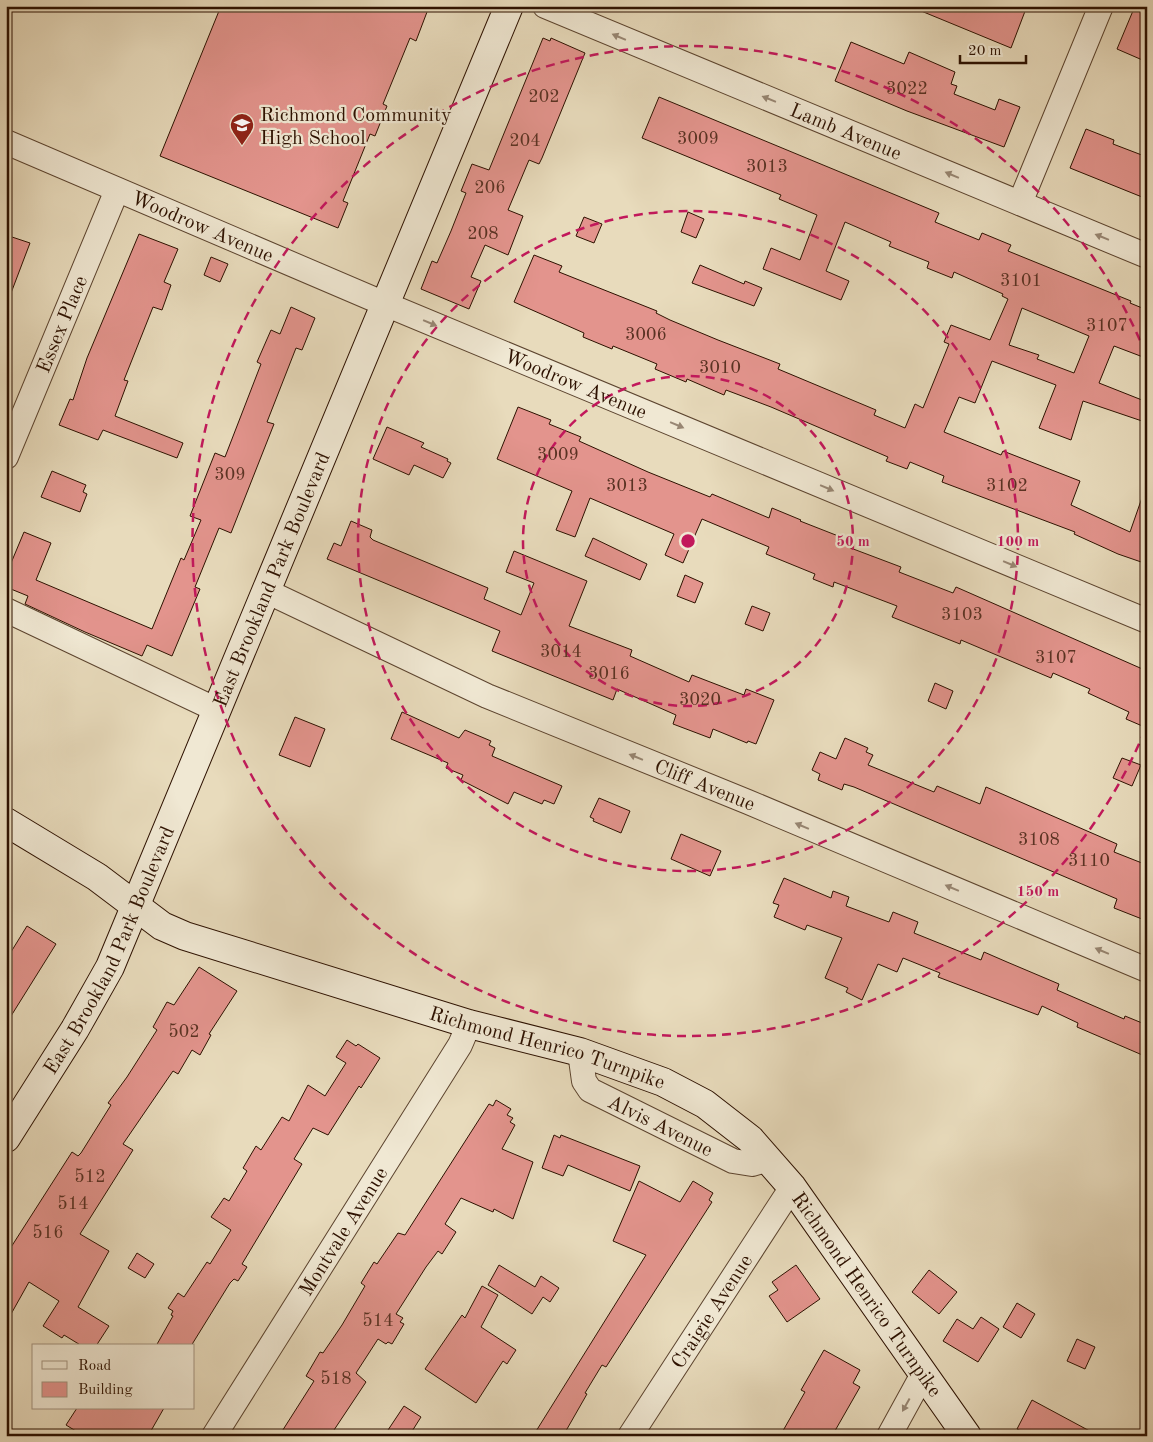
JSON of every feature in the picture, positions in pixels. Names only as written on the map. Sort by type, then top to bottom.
[{"type":"main road","name":"East Brookland Park Boulevard","points":[[6,1138],[98,990],[136,906],[509,6]]},
{"type":"main road","name":"Richmond Henrico Turnpike","points":[[6,822],[97,877],[162,926],[185,936],[469,1024],[580,1052],[645,1074],[681,1090],[730,1121],[769,1158],[792,1187],[967,1436]]},
{"type":"street","name":"Lamb Avenue","points":[[545,6],[1147,256]]},
{"type":"street","points":[[1020,204],[1101,6]]},
{"type":"street","name":"Woodrow Avenue","points":[[6,142],[385,304],[1147,621]]},
{"type":"street","name":"Essex Place","points":[[6,457],[117,190]]},
{"type":"street","name":"Cliff Avenue","points":[[266,591],[487,696],[748,802],[1147,970]]},
{"type":"street","points":[[6,610],[218,710]]},
{"type":"street","name":"Montvale Avenue","points":[[214,1436],[460,1044],[469,1024]]},
{"type":"street","name":"Alvis Avenue","points":[[580,1052],[584,1081],[594,1092],[733,1161],[752,1164],[769,1158]]},
{"type":"street","name":"Craigie Avenue","points":[[630,1436],[792,1187]]},
{"type":"street","points":[[889,1436],[923,1374]]},
{"type":"building","points":[[221,6],[413,6],[427,12],[416,41],[410,38],[383,104],[387,106],[375,136],[370,134],[343,201],[348,203],[338,228],[160,156]]},
{"type":"building","points":[[909,6],[1027,6],[1011,48]]},
{"type":"building","points":[[1135,6],[1147,6],[1147,62],[1117,49]]},
{"type":"building","points":[[543,38],[550,41],[551,38],[585,53],[542,158],[539,164],[529,160],[508,210],[523,216],[508,255],[485,245],[471,277],[481,281],[469,309],[421,289],[432,261],[437,263],[451,231],[466,193],[461,191],[472,164],[489,170]]},
{"type":"building","points":[[851,42],[904,64],[909,52],[955,72],[951,84],[957,86],[954,94],[995,110],[999,99],[1020,107],[1004,147],[907,111],[835,81]]},
{"type":"building","points":[[659,97],[939,213],[935,222],[979,240],[982,233],[1011,245],[1008,251],[1131,301],[1130,303],[1147,310],[1147,346],[1143,357],[1114,346],[1099,383],[1147,402],[1142,421],[1083,401],[1071,440],[1039,428],[1056,385],[992,361],[975,403],[959,397],[944,432],[1001,455],[1003,451],[1080,481],[1071,505],[1130,532],[1144,492],[1147,493],[1147,564],[1118,554],[1074,534],[1075,532],[942,482],[944,476],[910,462],[907,469],[886,461],[888,457],[771,407],[726,390],[724,395],[687,379],[686,382],[655,369],[657,364],[613,346],[612,349],[583,337],[584,333],[514,302],[534,255],[562,266],[559,272],[657,311],[656,313],[670,320],[718,340],[780,364],[778,369],[876,410],[874,415],[905,428],[915,404],[923,408],[949,344],[944,342],[951,325],[990,340],[1008,299],[1002,296],[1003,294],[954,272],[952,278],[927,268],[929,262],[889,246],[891,242],[845,222],[826,271],[849,281],[841,300],[763,269],[771,248],[800,260],[817,215],[779,199],[781,195],[642,138]],"holes":[[[1022,308],[1089,336],[1074,373],[1037,359],[1039,355],[1009,345]]]},
{"type":"building","points":[[1086,129],[1114,140],[1113,144],[1147,157],[1147,199],[1070,168]]},
{"type":"building","points":[[688,212],[704,219],[696,238],[681,232]]},
{"type":"building","points":[[584,217],[602,224],[594,243],[576,236]]},
{"type":"building","points":[[139,234],[178,249],[164,282],[171,285],[162,310],[153,307],[124,380],[128,381],[115,416],[183,443],[177,458],[103,430],[98,440],[59,425],[70,399],[73,400],[87,358]]},
{"type":"building","points":[[12,237],[30,243],[8,301],[6,301],[6,251]]},
{"type":"building","points":[[211,257],[228,264],[220,282],[204,275]]},
{"type":"building","points":[[700,265],[744,284],[745,281],[762,288],[754,306],[692,283]]},
{"type":"building","points":[[291,307],[315,318],[302,350],[296,348],[267,422],[274,424],[231,533],[219,528],[195,587],[200,589],[172,656],[147,645],[142,656],[25,604],[28,596],[6,587],[6,575],[24,532],[51,543],[36,580],[152,629],[181,558],[184,560],[201,520],[190,516],[215,453],[225,457],[261,364],[257,362],[271,330],[280,334]]},
{"type":"building","points":[[518,407],[551,420],[549,424],[581,437],[579,441],[648,472],[710,497],[712,494],[769,518],[772,508],[851,541],[848,547],[901,567],[899,572],[953,593],[956,587],[1147,671],[1147,728],[1126,719],[1129,712],[1088,693],[1090,689],[1053,673],[1051,678],[961,640],[960,644],[892,617],[897,606],[834,582],[833,587],[813,579],[815,574],[766,554],[769,547],[702,519],[683,563],[665,555],[674,534],[590,498],[575,537],[556,530],[572,491],[497,459]]},
{"type":"building","points":[[387,427],[424,443],[421,447],[448,459],[447,461],[451,463],[443,478],[414,465],[409,475],[373,459]]},
{"type":"building","points":[[52,471],[86,485],[83,492],[87,494],[80,512],[41,497]]},
{"type":"building","points":[[351,521],[372,530],[370,537],[373,540],[488,588],[484,599],[521,615],[534,583],[506,572],[514,551],[587,581],[569,626],[632,650],[630,656],[689,682],[692,675],[744,695],[746,689],[774,700],[756,744],[748,741],[747,743],[713,729],[710,738],[673,724],[676,715],[617,689],[613,700],[492,651],[500,631],[327,559],[334,543],[341,546]]},
{"type":"building","points":[[593,538],[647,564],[640,580],[585,556]]},
{"type":"building","points":[[685,575],[703,583],[695,603],[677,596]]},
{"type":"building","points":[[752,606],[770,613],[763,631],[745,624]]},
{"type":"building","points":[[935,683],[953,691],[946,709],[928,701]]},
{"type":"building","points":[[402,712],[459,738],[465,730],[491,741],[489,745],[495,748],[492,756],[562,786],[554,804],[544,800],[542,804],[514,792],[508,804],[461,780],[463,775],[446,768],[448,763],[391,739]]},
{"type":"building","points":[[295,717],[325,729],[310,767],[279,755]]},
{"type":"building","points":[[845,738],[868,748],[866,752],[873,755],[868,765],[934,792],[937,786],[980,804],[986,787],[1117,844],[1114,852],[1147,865],[1147,908],[1142,919],[1114,908],[1117,899],[854,787],[844,784],[842,790],[818,780],[820,774],[812,770],[820,752],[836,759]]},
{"type":"building","points":[[1122,758],[1141,765],[1132,786],[1113,778]]},
{"type":"building","points":[[599,798],[630,811],[621,833],[593,821],[594,819],[590,817]]},
{"type":"building","points":[[681,834],[721,851],[710,876],[671,859]]},
{"type":"building","points":[[784,878],[831,898],[833,891],[849,897],[846,906],[889,922],[893,912],[918,922],[914,933],[981,960],[984,952],[1059,984],[1057,990],[1124,1019],[1125,1016],[1147,1025],[1147,1057],[1077,1027],[1078,1023],[1042,1006],[1038,1015],[938,977],[940,973],[903,958],[897,972],[878,964],[862,1000],[846,992],[848,988],[825,978],[842,938],[807,925],[805,930],[774,917],[779,905],[773,903]]},
{"type":"building","points":[[27,926],[56,944],[6,1024],[6,960]]},
{"type":"building","points":[[199,967],[237,991],[209,1034],[211,1035],[200,1055],[192,1050],[178,1074],[173,1071],[123,1144],[133,1150],[80,1234],[109,1251],[78,1307],[109,1326],[97,1344],[79,1344],[64,1335],[62,1338],[43,1326],[59,1301],[29,1282],[6,1323],[6,1255],[72,1152],[78,1156],[81,1153],[111,1105],[108,1103],[157,1030],[153,1027],[167,1002],[174,1005]]},
{"type":"building","points":[[347,1040],[356,1046],[358,1044],[380,1058],[361,1088],[359,1086],[328,1135],[313,1128],[294,1159],[302,1164],[242,1264],[247,1267],[238,1281],[234,1279],[230,1283],[192,1344],[157,1344],[173,1316],[171,1315],[173,1311],[168,1308],[178,1293],[184,1297],[207,1262],[210,1264],[231,1230],[211,1217],[224,1198],[229,1201],[247,1171],[243,1168],[256,1146],[261,1150],[282,1117],[289,1121],[308,1085],[325,1096],[346,1063],[336,1057]]},
{"type":"building","points":[[496,1100],[511,1109],[507,1115],[513,1118],[510,1122],[515,1125],[502,1149],[533,1162],[513,1219],[494,1209],[493,1212],[461,1198],[445,1224],[456,1232],[442,1254],[438,1251],[426,1267],[396,1314],[403,1318],[400,1322],[404,1324],[392,1344],[388,1342],[386,1344],[378,1339],[356,1373],[366,1382],[330,1436],[279,1436],[314,1381],[306,1376],[320,1352],[323,1353],[342,1325],[365,1286],[361,1283],[374,1262],[377,1264],[398,1233],[405,1235],[489,1104],[493,1106]]},
{"type":"building","points":[[554,1135],[560,1138],[561,1135],[640,1166],[630,1191],[568,1165],[563,1176],[542,1168]]},
{"type":"building","points":[[639,1181],[680,1202],[693,1181],[713,1193],[709,1200],[712,1202],[606,1367],[602,1365],[563,1436],[533,1436],[646,1255],[613,1241]]},
{"type":"building","points":[[137,1253],[154,1264],[145,1278],[128,1268]]},
{"type":"building","points":[[499,1265],[535,1287],[541,1276],[559,1288],[550,1302],[543,1297],[532,1314],[488,1285]]},
{"type":"building","points":[[796,1265],[820,1299],[787,1322],[769,1296],[778,1290],[772,1282]]},
{"type":"building","points":[[929,1270],[957,1292],[939,1314],[912,1292]]},
{"type":"building","points":[[482,1286],[498,1295],[481,1327],[516,1350],[507,1364],[503,1361],[476,1403],[425,1369],[462,1315],[465,1318]]},
{"type":"building","points":[[1017,1303],[1035,1314],[1021,1338],[1003,1327]]},
{"type":"building","points":[[981,1317],[999,1329],[978,1362],[943,1341],[957,1319],[973,1329]]},
{"type":"building","points":[[1077,1339],[1095,1347],[1085,1369],[1067,1361]]},
{"type":"building","points":[[824,1350],[860,1370],[853,1383],[860,1387],[832,1436],[780,1436],[805,1392],[801,1390]]},
{"type":"building","points":[[1032,1400],[1099,1436],[1030,1436],[1017,1429]]},
{"type":"building","points":[[404,1406],[421,1417],[409,1436],[384,1436]]},
{"type":"building","points":[[76,1410],[163,1410],[148,1436],[84,1436],[66,1425]]},
{"type":"place","name":"Richmond Community High School","points":[[242,146]]}]
